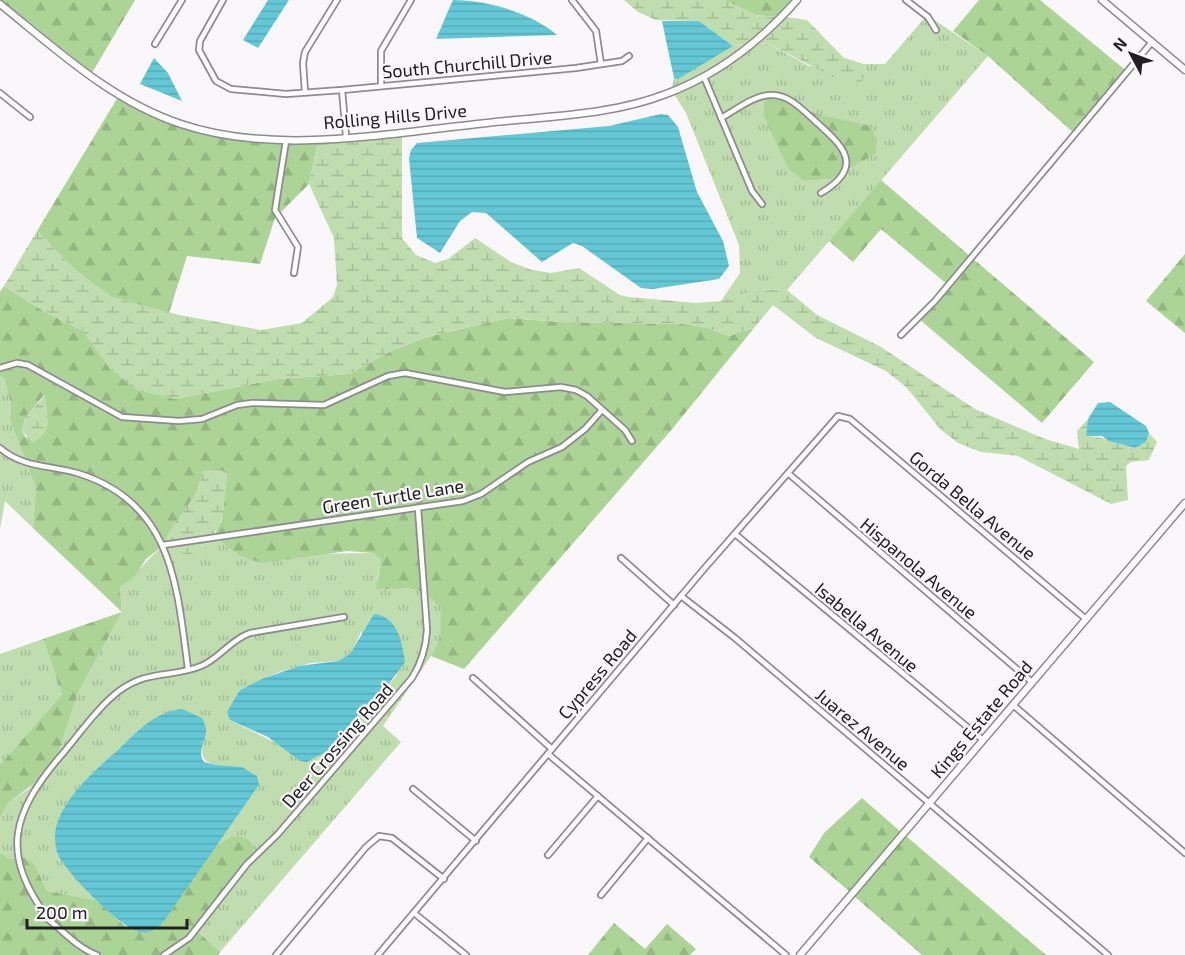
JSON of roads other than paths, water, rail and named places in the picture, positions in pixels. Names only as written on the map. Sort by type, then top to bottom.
[{"type":"street","points":[[155,44],[182,0]]},
{"type":"street","name":"South Churchill Drive","points":[[223,0],[200,41],[199,50],[216,81],[231,89],[251,92],[342,90],[601,64],[622,61],[629,56]]},
{"type":"street","points":[[305,92],[303,63],[305,52],[337,0]]},
{"type":"street","points":[[381,86],[381,51],[411,0]]},
{"type":"street","points":[[572,0],[596,31],[601,64]]},
{"type":"street","name":"Rolling Hills Drive","points":[[0,4],[104,86],[159,116],[218,134],[286,141],[618,108],[667,94],[704,77],[753,45],[797,0]]},
{"type":"street","points":[[906,0],[928,16],[936,30]]},
{"type":"street","points":[[1102,0],[1185,70]]},
{"type":"street","points":[[901,335],[935,301],[1152,42]]},
{"type":"street","points":[[704,77],[752,191],[762,204]]},
{"type":"street","points":[[342,90],[346,136]]},
{"type":"street","points":[[0,93],[30,117]]},
{"type":"street","points":[[721,118],[767,94],[778,95],[800,107],[840,143],[846,154],[846,169],[831,187],[821,193]]},
{"type":"street","points":[[286,141],[275,210],[298,247],[294,273]]},
{"type":"street","points":[[0,368],[16,363],[28,365],[107,411],[134,419],[192,421],[237,405],[252,403],[314,407],[335,401],[388,375],[405,373],[505,392],[543,387],[568,388],[587,396],[625,430],[632,441]]},
{"type":"street","name":"Green Turtle Lane","points":[[162,545],[463,501],[481,494],[528,462],[576,438],[602,410]]},
{"type":"street","name":"Cypress Road","points":[[378,955],[674,604],[789,474],[832,420],[841,415]]},
{"type":"street","name":"Gorda Bella Avenue","points":[[841,415],[850,419],[1086,619]]},
{"type":"street","points":[[0,448],[18,461],[79,474],[111,488],[139,511],[162,545],[175,575],[188,669]]},
{"type":"street","name":"Hispanola Avenue","points":[[789,474],[1032,682]]},
{"type":"street","name":"Kings Estate Road","points":[[800,955],[1185,503]]},
{"type":"street","name":"Deer Crossing Road","points":[[164,955],[189,938],[247,864],[278,834],[412,678],[421,663],[426,647],[427,630],[418,508]]},
{"type":"street","name":"Isabella Avenue","points":[[735,534],[983,740]]},
{"type":"street","points":[[621,558],[674,604]]},
{"type":"street","name":"Juarez Avenue","points":[[681,596],[735,638],[1108,955]]},
{"type":"street","points":[[22,800],[117,692],[148,675],[188,669],[208,663],[238,637],[250,633],[344,617]]},
{"type":"street","points":[[472,678],[552,749]]},
{"type":"street","points":[[1013,705],[1185,853]]},
{"type":"street","points":[[548,754],[786,955]]},
{"type":"street","points":[[413,789],[476,841]]},
{"type":"street","points":[[548,855],[598,796]]},
{"type":"street","points":[[276,955],[366,847],[380,836],[392,838],[444,879]]},
{"type":"street","points":[[601,895],[648,838]]},
{"type":"street","points":[[26,898],[79,945],[97,955]]},
{"type":"street","points":[[414,913],[466,955]]},
{"type":"water","points":[[268,0],[289,0],[258,48],[243,40]]},
{"type":"water","points":[[453,0],[480,2],[508,9],[535,20],[557,35],[436,39]]},
{"type":"water","points":[[662,21],[699,21],[733,46],[678,79],[674,78]]},
{"type":"water","points":[[154,58],[168,73],[182,101],[140,84]]},
{"type":"water","points":[[661,114],[668,115],[678,127],[697,192],[723,241],[729,266],[719,279],[653,289],[641,288],[582,246],[573,243],[542,262],[486,213],[472,212],[460,221],[440,253],[417,238],[409,158],[411,150],[417,143],[609,126]]},
{"type":"water","points":[[1110,402],[1146,426],[1149,433],[1146,442],[1135,448],[1109,441],[1102,436],[1086,436],[1088,419],[1098,403]]},
{"type":"water","points":[[374,614],[382,616],[394,625],[405,662],[385,689],[371,700],[327,751],[307,762],[300,761],[268,737],[230,720],[227,712],[240,690],[262,679],[299,666],[338,661],[350,654]]},
{"type":"water","points":[[182,709],[202,718],[206,730],[201,755],[204,762],[242,767],[257,776],[259,785],[164,921],[151,931],[140,932],[131,929],[108,911],[83,887],[64,864],[56,849],[57,825],[69,801],[98,768],[154,719]]}]
